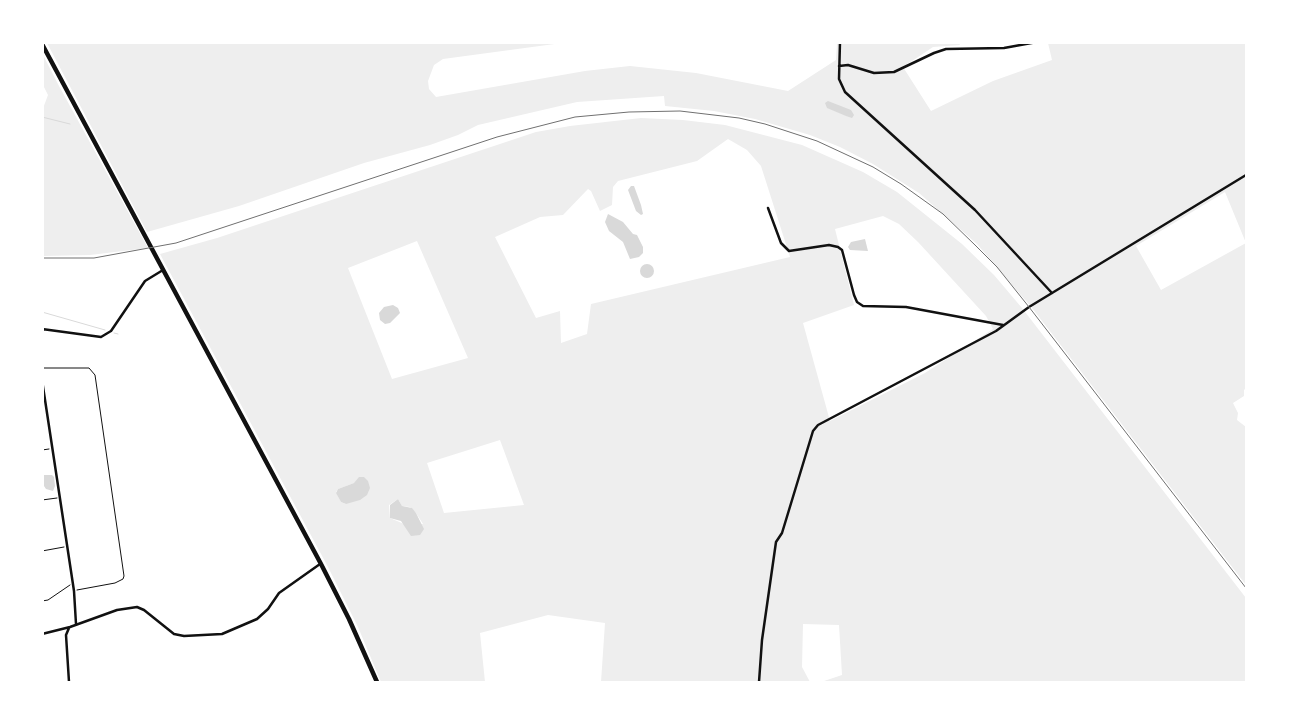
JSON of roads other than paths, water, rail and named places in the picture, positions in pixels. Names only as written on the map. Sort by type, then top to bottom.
[{"type":"main road","points":[[43,46],[321,564],[349,619],[376,682]]},
{"type":"street","points":[[840,42],[839,79],[845,92],[975,210],[1052,293]]},
{"type":"street","points":[[839,66],[848,65],[874,74],[894,72],[946,49],[1004,48],[1037,42]]},
{"type":"street","points":[[759,682],[776,542],[782,533],[813,431],[818,425],[1004,325],[1052,293],[1246,175]]},
{"type":"street","points":[[768,208],[782,243],[789,252],[829,245],[838,246],[842,250],[854,296],[857,302],[863,306],[874,308],[906,307],[996,326],[1004,325]]},
{"type":"street","points":[[42,334],[43,329],[102,338],[111,331],[145,281],[163,270]]},
{"type":"street","points":[[42,380],[73,583],[76,624]]},
{"type":"street","points":[[42,634],[70,627],[117,610],[137,607],[144,610],[174,634],[184,636],[222,634],[257,619],[286,587],[321,564]]},
{"type":"street","points":[[70,627],[66,635],[70,682]]},
{"type":"waterway","points":[[42,117],[70,124]]},
{"type":"waterway","points":[[42,312],[105,330]]},
{"type":"waterway","points":[[114,333],[118,334]]},
{"type":"railway","points":[[42,258],[94,258],[176,243],[497,137],[575,117],[629,112],[680,111],[739,118],[765,124],[817,141],[873,167],[943,214],[997,267],[1246,588]]}]
